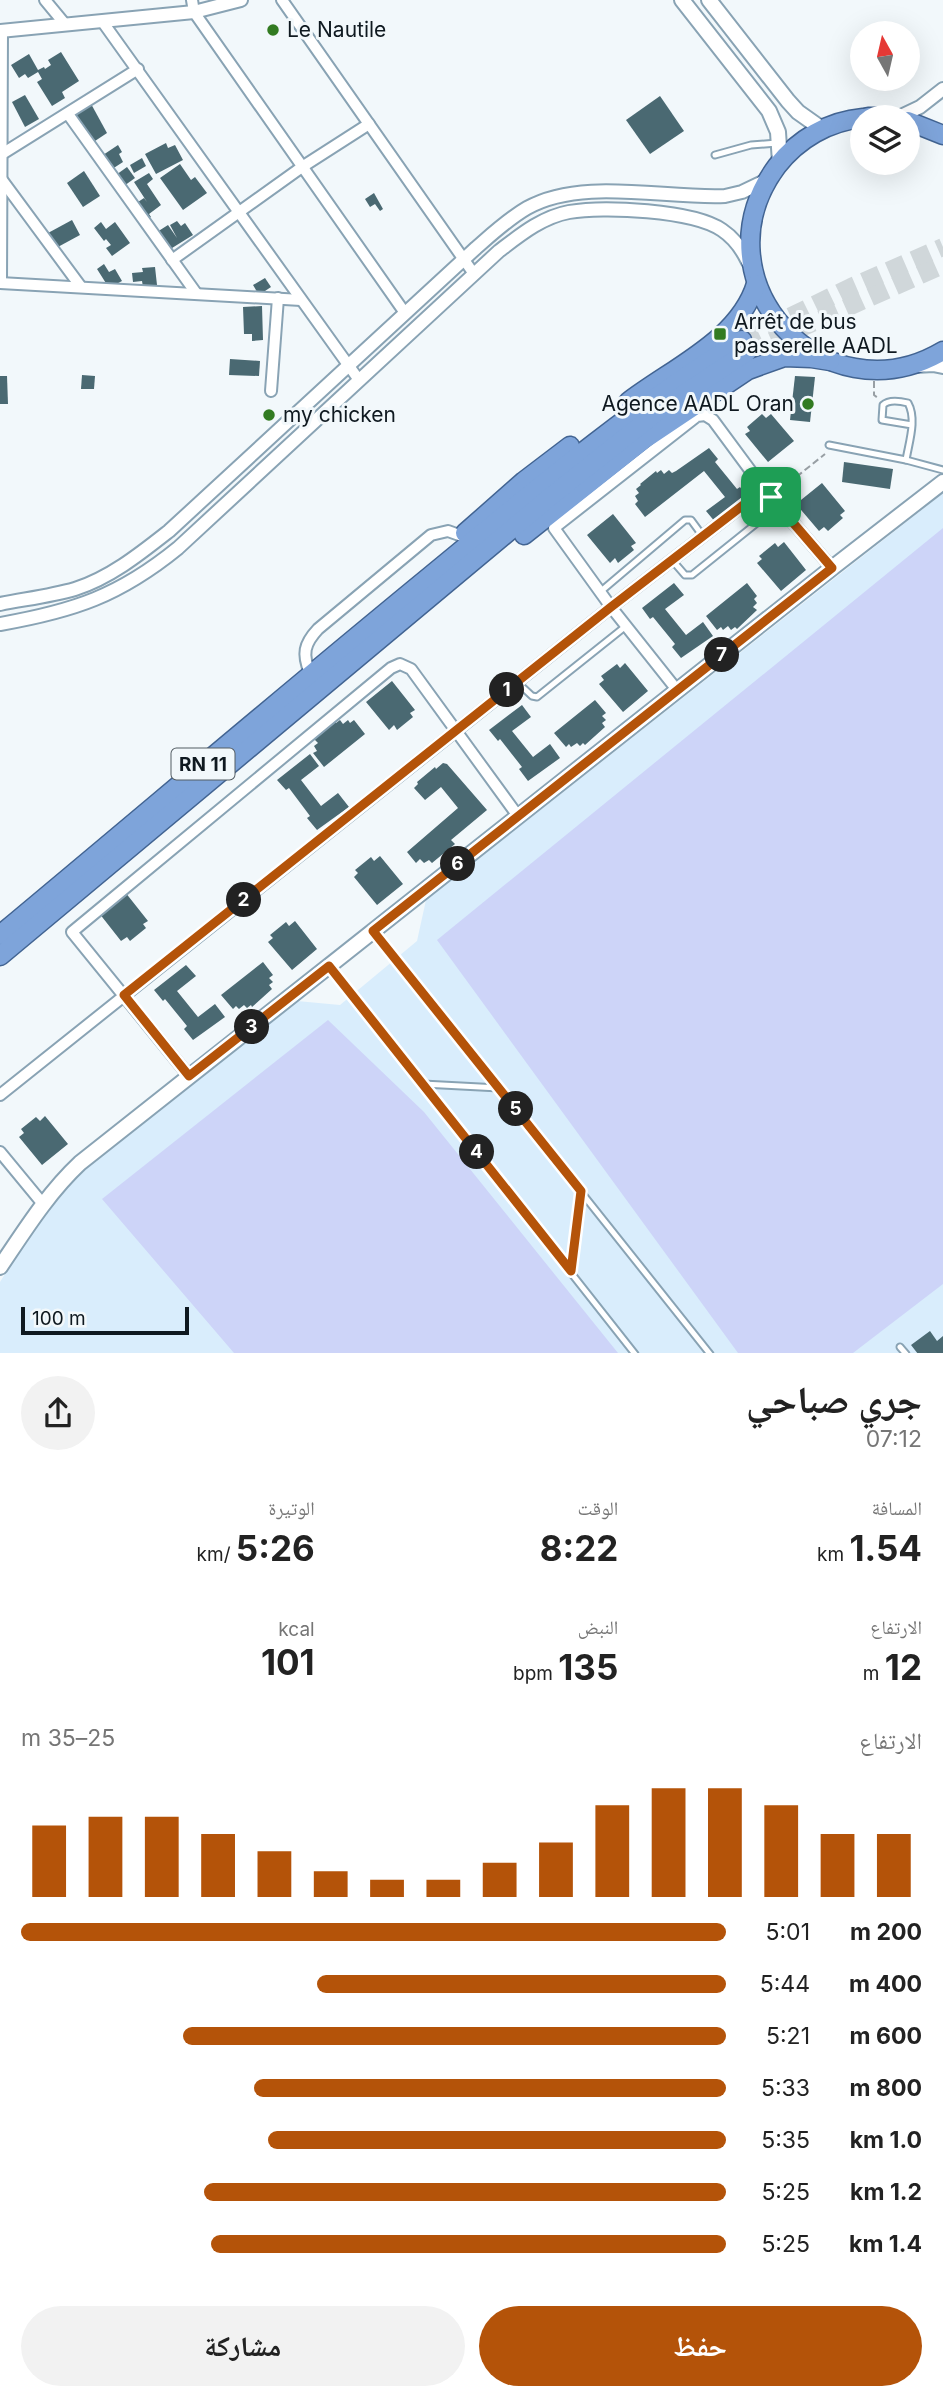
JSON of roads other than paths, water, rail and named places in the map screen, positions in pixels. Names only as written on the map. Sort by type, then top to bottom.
[{"type":"highway","points":[[830,361],[798,343],[773,316],[755,278],[750,253],[751,225],[758,197],[780,163],[797,145],[822,129],[850,120]]},
{"type":"highway","points":[[920,126],[943,135]]},
{"type":"highway","points":[[407,594],[462,536],[524,481],[651,384],[718,337],[742,313],[752,298],[755,278]]},
{"type":"highway","name":"RN 11","points":[[0,934],[310,673],[611,429],[692,371],[744,346],[623,438],[0,956]]},
{"type":"highway","points":[[365,654],[408,629],[606,469],[732,380],[761,364],[784,357],[811,358],[874,370],[911,366],[943,351]]},
{"type":"main road","points":[[681,0],[769,111],[780,143],[780,163]]},
{"type":"main road","points":[[709,0],[788,101],[798,112],[822,129]]},
{"type":"main road","points":[[911,366],[943,366]]},
{"type":"main road","points":[[0,1267],[43,1204],[80,1163],[943,482]]},
{"type":"street","points":[[45,0],[64,23]]},
{"type":"street","points":[[241,0],[102,21],[1,31],[1,283],[301,300]]},
{"type":"street","points":[[282,0],[474,274]]},
{"type":"street","points":[[193,6],[405,313]]},
{"type":"street","points":[[102,21],[359,380]]},
{"type":"street","points":[[2,153],[138,68]]},
{"type":"street","points":[[920,106],[943,89]]},
{"type":"street","points":[[68,114],[196,293]]},
{"type":"street","points":[[172,260],[302,167],[369,124]]},
{"type":"street","points":[[2,180],[81,287]]},
{"type":"street","points":[[0,604],[76,589],[133,558],[169,531],[463,260],[528,208],[550,198],[607,192],[725,196],[742,192],[767,180]]},
{"type":"street","points":[[0,624],[79,606],[105,596],[151,570],[499,251],[544,220],[568,212],[622,210],[676,215],[707,223],[732,237],[741,248],[755,278]]},
{"type":"street","points":[[271,391],[278,298]]},
{"type":"street","points":[[677,690],[611,607],[554,528],[697,416],[705,415],[713,420],[771,497],[832,568]]},
{"type":"street","points":[[0,1095],[702,535],[771,497]]},
{"type":"street","points":[[310,673],[304,648],[318,629],[431,536],[448,531],[462,536]]},
{"type":"street","points":[[189,1076],[72,932],[391,667],[400,664],[409,667],[518,816]]},
{"type":"street","points":[[0,1152],[43,1204]]},
{"type":"lane","points":[[715,155],[751,145],[780,143]]},
{"type":"lane","points":[[906,460],[912,425],[911,407],[908,403],[885,402],[882,420],[912,425]]},
{"type":"lane","points":[[829,445],[943,470]]},
{"type":"lane","points":[[672,560],[685,575],[692,575],[771,497]]},
{"type":"lane","points":[[600,592],[685,520],[691,520],[702,535]]},
{"type":"lane","points":[[517,682],[532,696],[537,697],[626,626]]},
{"type":"lane","points":[[373,931],[710,1353]]},
{"type":"lane","points":[[329,966],[635,1353]]},
{"type":"lane","points":[[423,1084],[499,1088]]},
{"type":"lane","points":[[571,1271],[581,1191]]},
{"type":"lane","points":[[900,1347],[906,1353]]},
{"type":"tunnel","points":[[742,340],[851,287],[943,247]]},
{"type":"tunnel","points":[[747,352],[943,265]]},
{"type":"place","name":"Le Nautile","points":[[273,30]]},
{"type":"place","name":"Arrêt de bus passerelle AADL","points":[[720,334]]},
{"type":"place","name":"Agence AADL Oran","points":[[808,404]]},
{"type":"place","name":"my chicken","points":[[269,415]]}]
